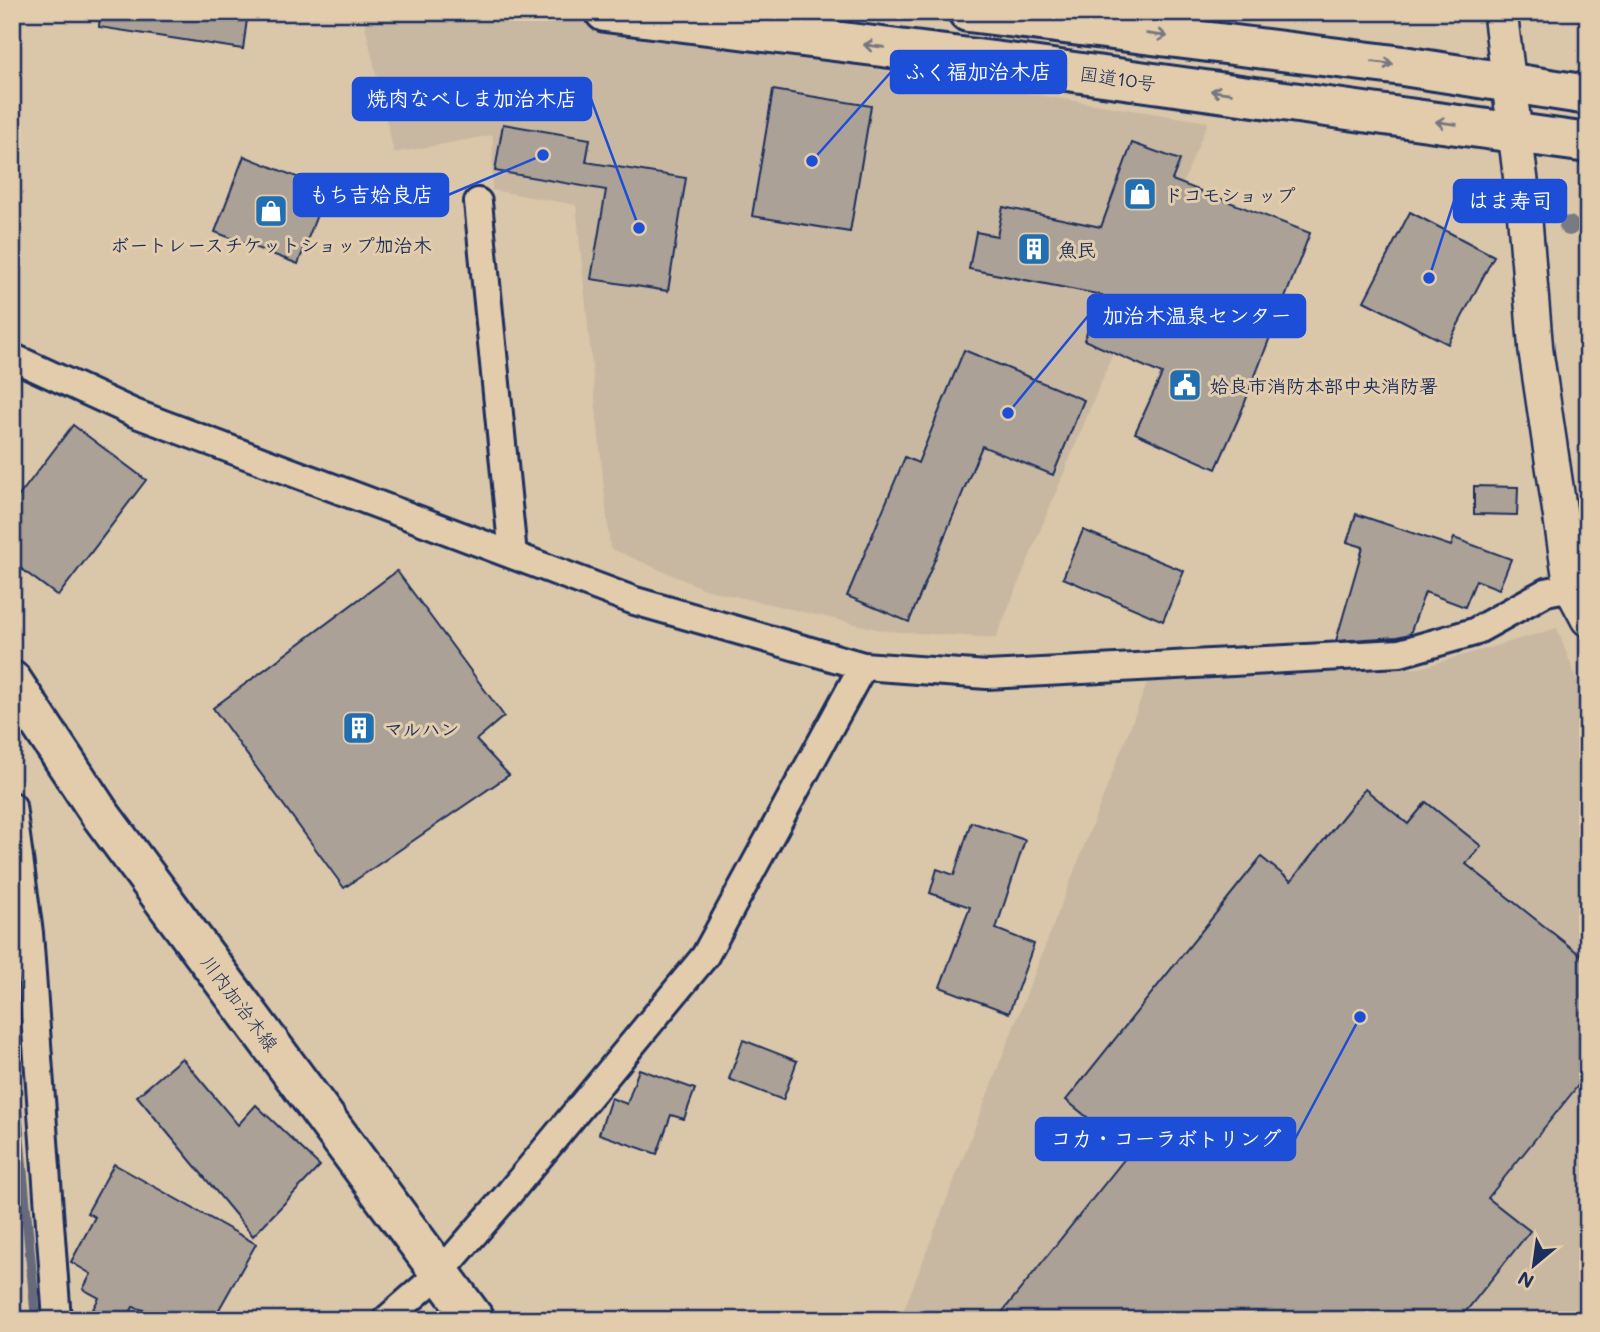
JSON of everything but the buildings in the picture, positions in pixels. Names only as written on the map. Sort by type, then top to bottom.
[{"type":"main road","name":"国道10号","points":[[605,12],[1009,63],[1588,143]]},
{"type":"main road","points":[[968,12],[1404,65],[1588,94]]},
{"type":"main road","name":"川内加治木線","points":[[12,681],[100,814],[475,1320]]},
{"type":"street","points":[[1500,12],[1532,285],[1536,352],[1571,587],[1588,619]]},
{"type":"street","points":[[478,202],[513,555]]},
{"type":"street","points":[[12,357],[134,413],[635,601],[863,666],[987,675],[1401,653],[1474,632],[1546,592],[1571,587]]},
{"type":"street","points":[[386,1320],[440,1273],[705,956],[863,666]]},
{"type":"street","points":[[12,806],[30,933],[57,1320]]},
{"type":"shaded area","points":[[362,12],[515,12],[1208,122],[996,638],[886,631],[704,589],[610,548],[576,205],[492,190],[493,135],[394,153]]},
{"type":"shaded area","points":[[1557,628],[1579,686],[1588,698],[1588,1320],[900,1320],[1150,676],[1419,668]]},
{"type":"waterway","points":[[12,1055],[36,1320]]},
{"type":"place","name":"もち吉姶良店","points":[[543,155]]},
{"type":"place","name":"ふく福加治木店","points":[[812,161]]},
{"type":"place","name":"ドコモショップ","points":[[1140,194]]},
{"type":"place","name":"ボートレースチケットショップ加治木","points":[[271,211]]},
{"type":"place","name":"焼肉なべしま加治木店","points":[[639,228]]},
{"type":"place","name":"魚民","points":[[1034,249]]},
{"type":"place","name":"はま寿司","points":[[1429,278]]},
{"type":"place","name":"姶良市消防本部中央消防署","points":[[1185,385]]},
{"type":"place","name":"加治木温泉センター","points":[[1008,413]]},
{"type":"place","name":"マルハン","points":[[359,728]]},
{"type":"place","name":"コカ・コーラボトリング","points":[[1360,1017]]}]
